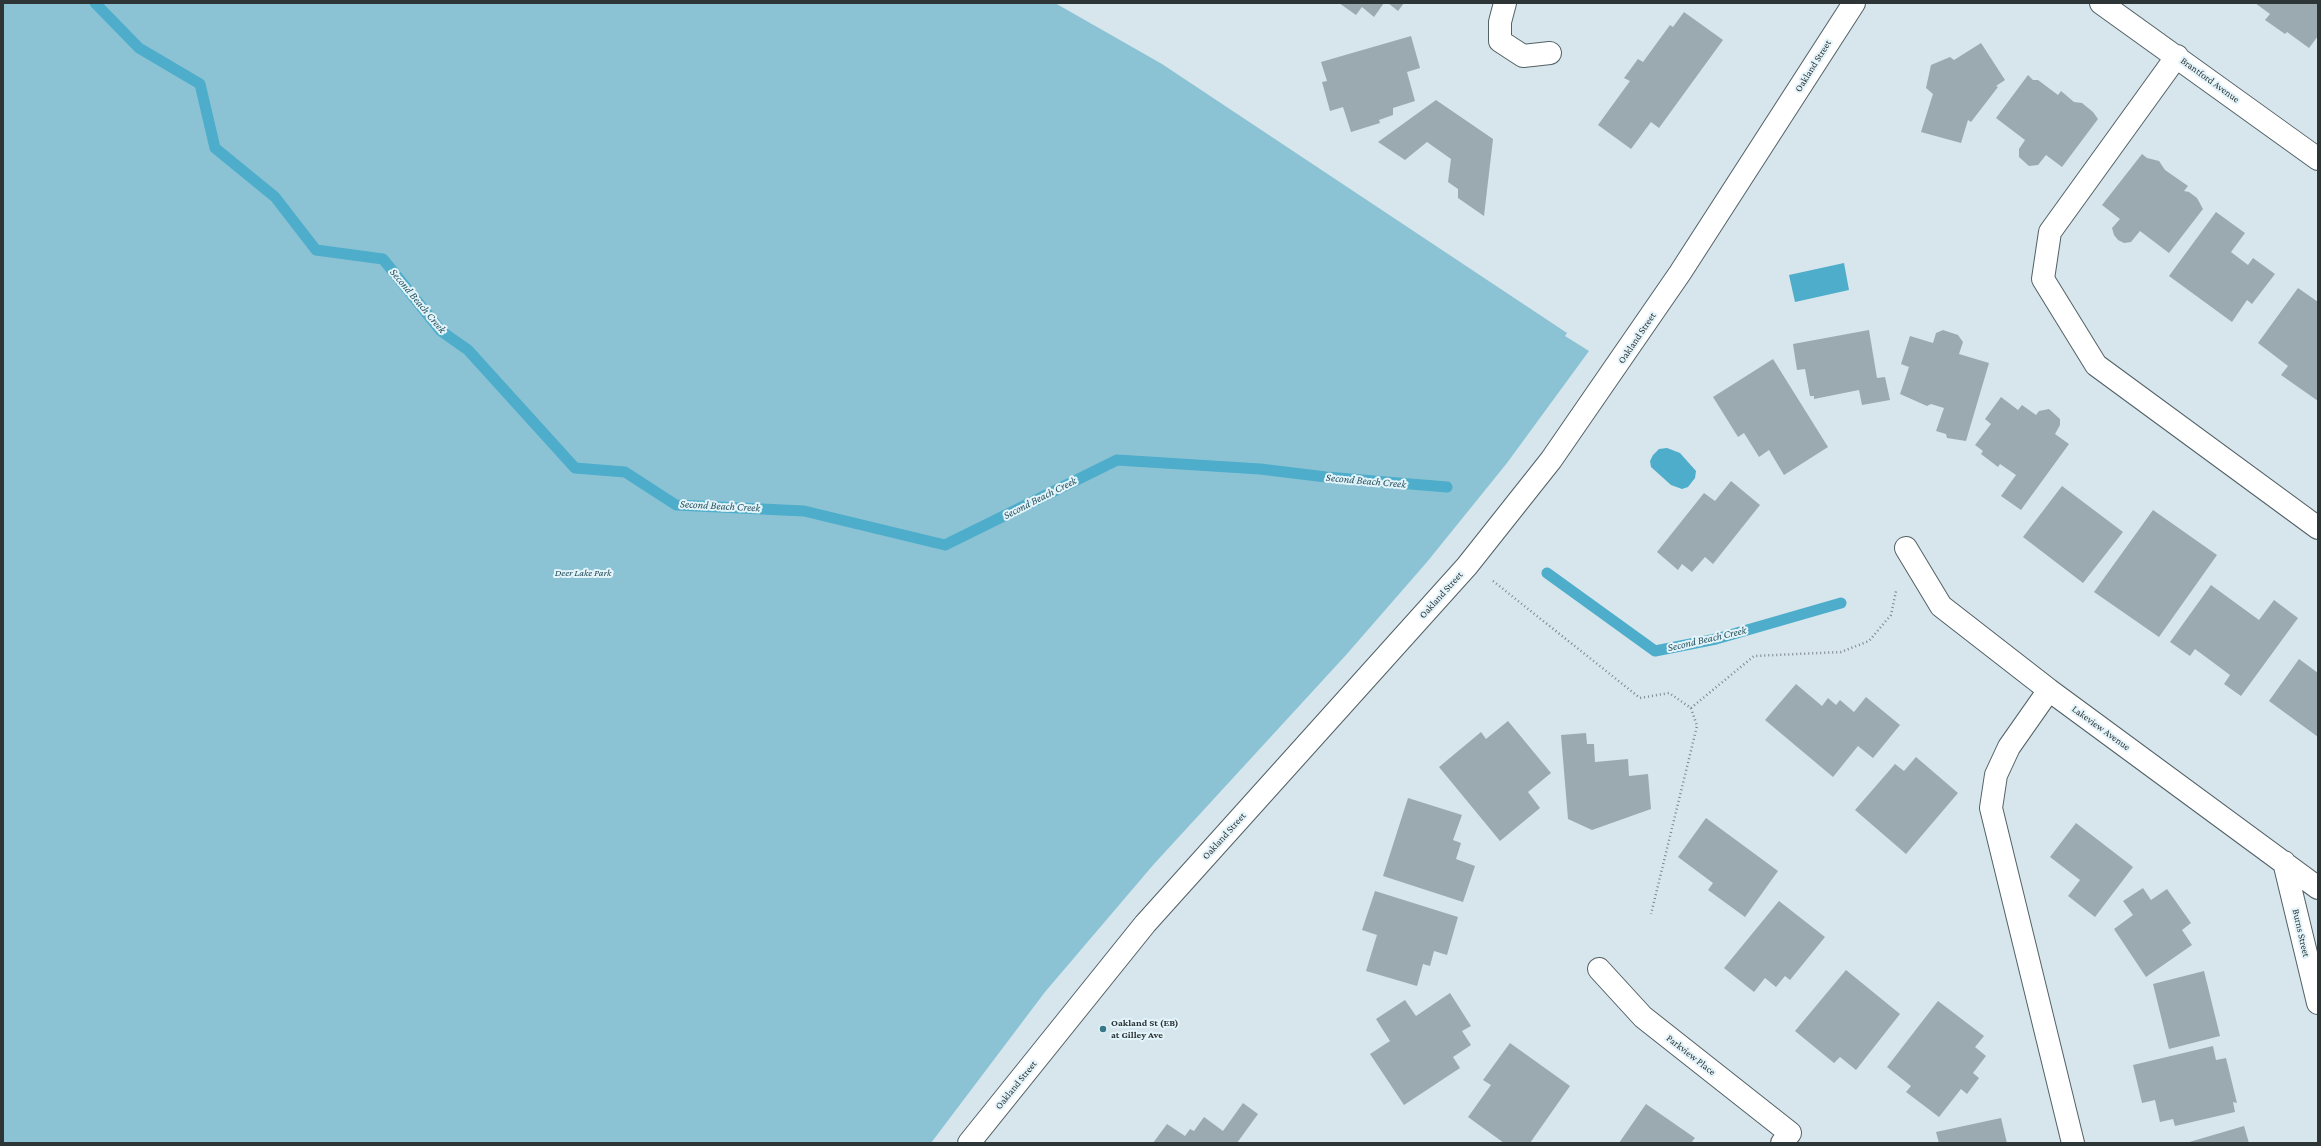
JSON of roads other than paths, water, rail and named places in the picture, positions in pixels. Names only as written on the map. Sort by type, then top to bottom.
[{"type":"street","points":[[1506,3],[1500,22],[1500,41],[1523,56],[1550,53]]},
{"type":"street","name":"Oakland Street","points":[[969,1143],[1146,924],[1467,566],[1551,460],[1680,273],[1854,3]]},
{"type":"street","name":"Brantford Avenue","points":[[2101,3],[2177,56],[2318,159]]},
{"type":"street","points":[[2177,56],[2050,232],[2043,279],[2096,365],[2318,528]]},
{"type":"street","name":"Lakeview Avenue","points":[[1906,548],[1941,606],[2049,690],[2318,888]]},
{"type":"street","points":[[2049,690],[2009,748],[1996,774],[1991,808],[2073,1143]]},
{"type":"street","name":"Burns Street","points":[[2284,862],[2318,1003]]},
{"type":"street","name":"Parkview Place","points":[[1599,969],[1643,1018],[1791,1140]]},
{"type":"waterway","name":"Second Beach Creek","points":[[95,3],[139,48],[200,84],[215,148],[275,197],[316,250],[383,259],[441,331],[468,350],[575,468],[625,472],[676,505],[804,511],[945,545],[1117,460],[1260,469],[1326,477],[1447,487]]},
{"type":"waterway","name":"Second Beach Creek","points":[[1547,573],[1655,651],[1716,639],[1841,603]]},
{"type":"place","name":"Oakland St (EB) at Gilley Ave","points":[[1103,1029]]},
{"type":"park label","name":"Deer Lake Park","points":[[583,573]]}]
